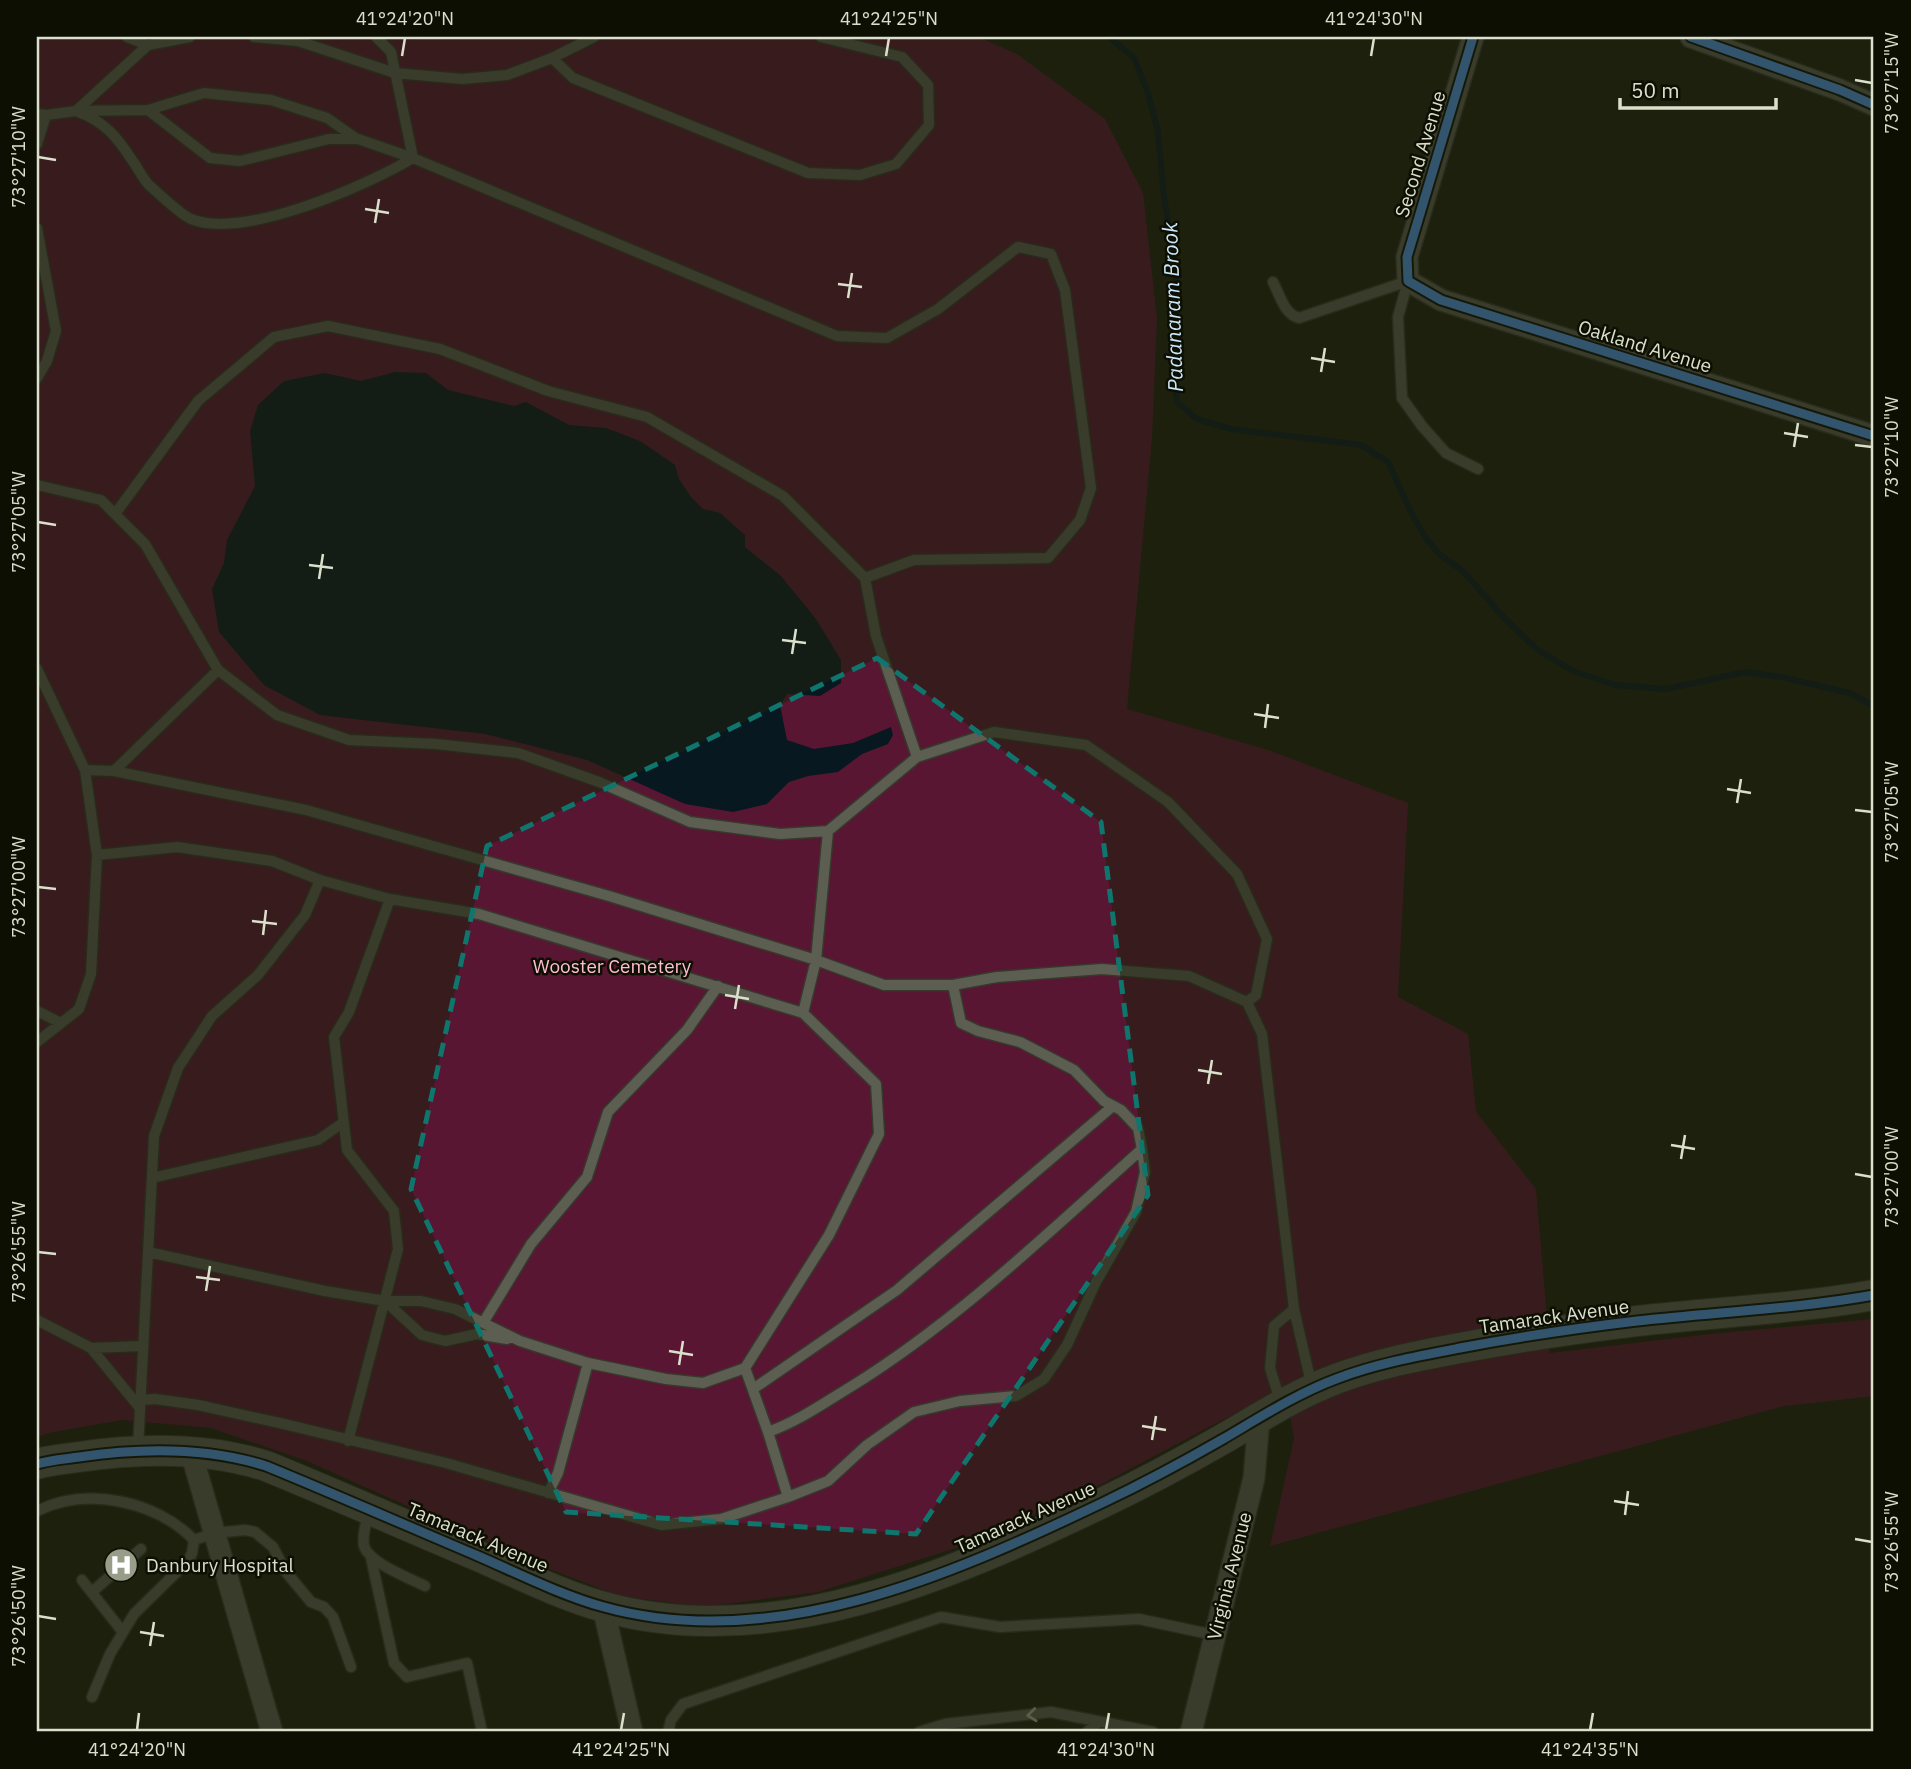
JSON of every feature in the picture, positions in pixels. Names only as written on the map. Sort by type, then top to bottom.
[{"type":"street","name":"Second Avenue","points":[[1408,281],[1407,257],[1473,37]]},
{"type":"street","points":[[1691,37],[1840,90],[1874,105]]},
{"type":"street","name":"Oakland Avenue","points":[[1408,281],[1441,300],[1874,436]]},
{"type":"street","name":"Tamarack Avenue","points":[[37,1464],[117,1451],[191,1452],[243,1459],[603,1607],[670,1620],[735,1621],[804,1612],[878,1594],[976,1560],[1165,1473],[1270,1411],[1336,1378],[1399,1360],[1509,1339],[1638,1321],[1819,1305],[1874,1295]]},
{"type":"street","name":"Virginia Avenue","points":[[1191,1732],[1270,1411]]},
{"type":"street","points":[[191,1452],[272,1732]]},
{"type":"street","points":[[603,1607],[632,1732]]},
{"type":"lane","points":[[127,37],[148,45],[190,37]]},
{"type":"lane","points":[[254,37],[298,41],[395,73],[462,79],[507,75],[552,58],[594,37]]},
{"type":"lane","points":[[376,37],[391,52],[413,158]]},
{"type":"lane","points":[[552,58],[573,78],[808,173],[860,176],[896,164],[929,125],[928,85],[902,57],[821,37]]},
{"type":"lane","points":[[76,111],[148,45]]},
{"type":"lane","points":[[37,144],[42,114],[148,110],[205,93],[271,100],[327,118],[358,139],[413,158],[837,337],[887,338],[938,309],[1018,247],[1051,254],[1065,290],[1091,488],[1080,520],[1048,558],[914,560],[865,578]]},
{"type":"lane","points":[[148,110],[210,158],[240,161],[329,139],[358,139]]},
{"type":"lane","points":[[76,111],[96,118],[117,137],[147,183],[190,219],[226,225],[308,207],[413,158]]},
{"type":"lane","points":[[37,228],[56,331],[47,361],[37,378]]},
{"type":"lane","points":[[1273,282],[1287,311],[1299,318],[1408,281]]},
{"type":"lane","points":[[1408,281],[1398,317],[1402,398],[1446,453],[1478,469]]},
{"type":"lane","points":[[114,514],[198,401],[274,337],[328,326],[440,349],[548,391],[647,417],[783,496],[865,578],[876,636],[917,757]]},
{"type":"lane","points":[[37,485],[101,500],[145,544],[218,670],[276,715],[349,740],[436,744],[518,753],[599,782],[690,822],[780,834],[828,831],[917,757],[994,732],[1086,745],[1168,802],[1237,874],[1267,939],[1256,995],[1247,1002]]},
{"type":"lane","points":[[37,668],[85,770],[97,855],[91,974],[79,1009],[37,1042]]},
{"type":"lane","points":[[114,771],[218,670]]},
{"type":"lane","points":[[85,770],[114,771],[306,810],[609,896],[816,960],[884,985],[953,985],[997,977],[1102,969],[1189,976],[1247,1002],[1262,1034],[1294,1309],[1313,1389]]},
{"type":"lane","points":[[803,1013],[816,960],[828,831]]},
{"type":"lane","points":[[97,855],[177,847],[272,861],[320,880],[390,899],[479,914],[803,1013],[876,1084],[880,1134],[829,1235],[746,1368],[703,1383],[666,1379],[588,1363],[520,1342],[477,1334],[445,1341],[422,1335],[385,1301]]},
{"type":"lane","points":[[138,1452],[154,1136],[178,1068],[212,1016],[258,975],[305,915],[320,880]]},
{"type":"lane","points":[[348,1441],[398,1249],[394,1211],[347,1150],[334,1037],[349,1012],[390,899]]},
{"type":"lane","points":[[141,1404],[155,1399],[198,1405],[284,1424],[446,1463],[661,1525],[721,1519],[828,1481],[867,1445],[914,1412],[960,1401],[1016,1396],[1044,1379],[1067,1345],[1096,1282],[1136,1212],[1145,1172],[1142,1149],[1138,1128],[1121,1110],[1104,1101],[1074,1070],[1020,1042],[978,1031],[961,1023],[953,985]]},
{"type":"lane","points":[[482,1323],[531,1244],[587,1177],[608,1112],[687,1030],[718,986]]},
{"type":"lane","points":[[37,1012],[61,1023]]},
{"type":"lane","points":[[753,1389],[897,1290],[1112,1106]]},
{"type":"lane","points":[[152,1178],[318,1140],[344,1122]]},
{"type":"lane","points":[[768,1432],[794,1423],[896,1359],[1017,1261],[1142,1149]]},
{"type":"lane","points":[[148,1252],[325,1291],[385,1301],[421,1301],[456,1309],[520,1342]]},
{"type":"lane","points":[[1270,1411],[1274,1326],[1294,1309]]},
{"type":"lane","points":[[37,1320],[91,1348],[141,1404]]},
{"type":"lane","points":[[91,1348],[144,1346]]},
{"type":"lane","points":[[548,1493],[558,1474],[588,1363]]},
{"type":"lane","points":[[746,1368],[788,1497]]},
{"type":"lane","points":[[37,1511],[47,1506],[84,1498],[115,1500],[170,1520],[194,1540]]},
{"type":"lane","points":[[369,1509],[363,1537],[371,1558],[394,1663],[407,1677],[467,1662],[482,1732]]},
{"type":"lane","points":[[194,1540],[215,1533],[245,1530],[255,1532],[273,1548],[286,1572],[311,1602],[324,1607],[333,1617],[351,1667]]},
{"type":"lane","points":[[92,1697],[122,1631],[134,1614],[188,1561],[194,1540]]},
{"type":"lane","points":[[92,1592],[141,1549]]},
{"type":"lane","points":[[371,1558],[425,1586]]},
{"type":"lane","points":[[82,1580],[122,1631]]},
{"type":"lane","points":[[668,1732],[671,1720],[683,1704],[941,1617],[1000,1627],[1139,1619],[1214,1635]]},
{"type":"lane","points":[[919,1732],[946,1724],[1051,1712],[1153,1732]]},
{"type":"lane","points":[[1087,1732],[1099,1722]]},
{"type":"highlighted area","points":[[877,658],[1101,822],[1148,1195],[916,1534],[566,1512],[411,1189],[487,846]]},
{"type":"green space","name":"Wooster Cemetery","points":[[37,37],[404,37],[408,40],[438,37],[978,37],[1017,54],[1105,119],[1143,193],[1157,319],[1152,438],[1127,709],[1268,750],[1408,803],[1398,997],[1468,1034],[1476,1112],[1536,1189],[1550,1353],[1710,1334],[1874,1319],[1874,1396],[1784,1406],[1270,1546],[1294,1439],[1286,1386],[1096,1487],[965,1545],[818,1592],[703,1607],[620,1596],[539,1565],[307,1461],[211,1428],[122,1420],[37,1437]]},
{"type":"water","points":[[395,372],[426,373],[448,390],[514,406],[526,402],[569,425],[606,428],[640,441],[675,465],[679,479],[691,497],[703,509],[720,513],[745,535],[745,547],[781,576],[816,619],[841,660],[841,683],[820,696],[787,694],[780,705],[787,740],[814,749],[853,743],[891,727],[893,735],[888,744],[862,754],[838,772],[789,782],[767,804],[733,812],[685,804],[587,760],[485,734],[320,715],[264,685],[219,632],[212,589],[224,563],[227,540],[255,486],[250,431],[258,405],[284,381],[325,373],[361,381]]},
{"type":"waterway","name":"Padanaram Brook","points":[[1109,37],[1134,58],[1148,93],[1158,132],[1164,198],[1175,260],[1178,317],[1174,376],[1177,402],[1197,419],[1231,429],[1361,445],[1388,462],[1411,512],[1425,537],[1439,554],[1464,572],[1505,619],[1538,650],[1573,671],[1615,685],[1666,689],[1745,672],[1781,677],[1850,693],[1874,706]]},
{"type":"cycle path","points":[[1473,37],[1407,257],[1408,281],[1441,300],[1874,436]]},
{"type":"cycle path","points":[[1691,37],[1840,90],[1874,105]]},
{"type":"cycle path","points":[[37,1464],[102,1454],[149,1451],[197,1452],[243,1460],[293,1477],[572,1597],[604,1607],[668,1619],[732,1621],[796,1614],[860,1600],[923,1580],[984,1556],[1133,1488],[1307,1392],[1366,1369],[1444,1351],[1570,1330],[1815,1304],[1874,1295]]},
{"type":"place","name":"Danbury Hospital","points":[[121,1565]]}]
